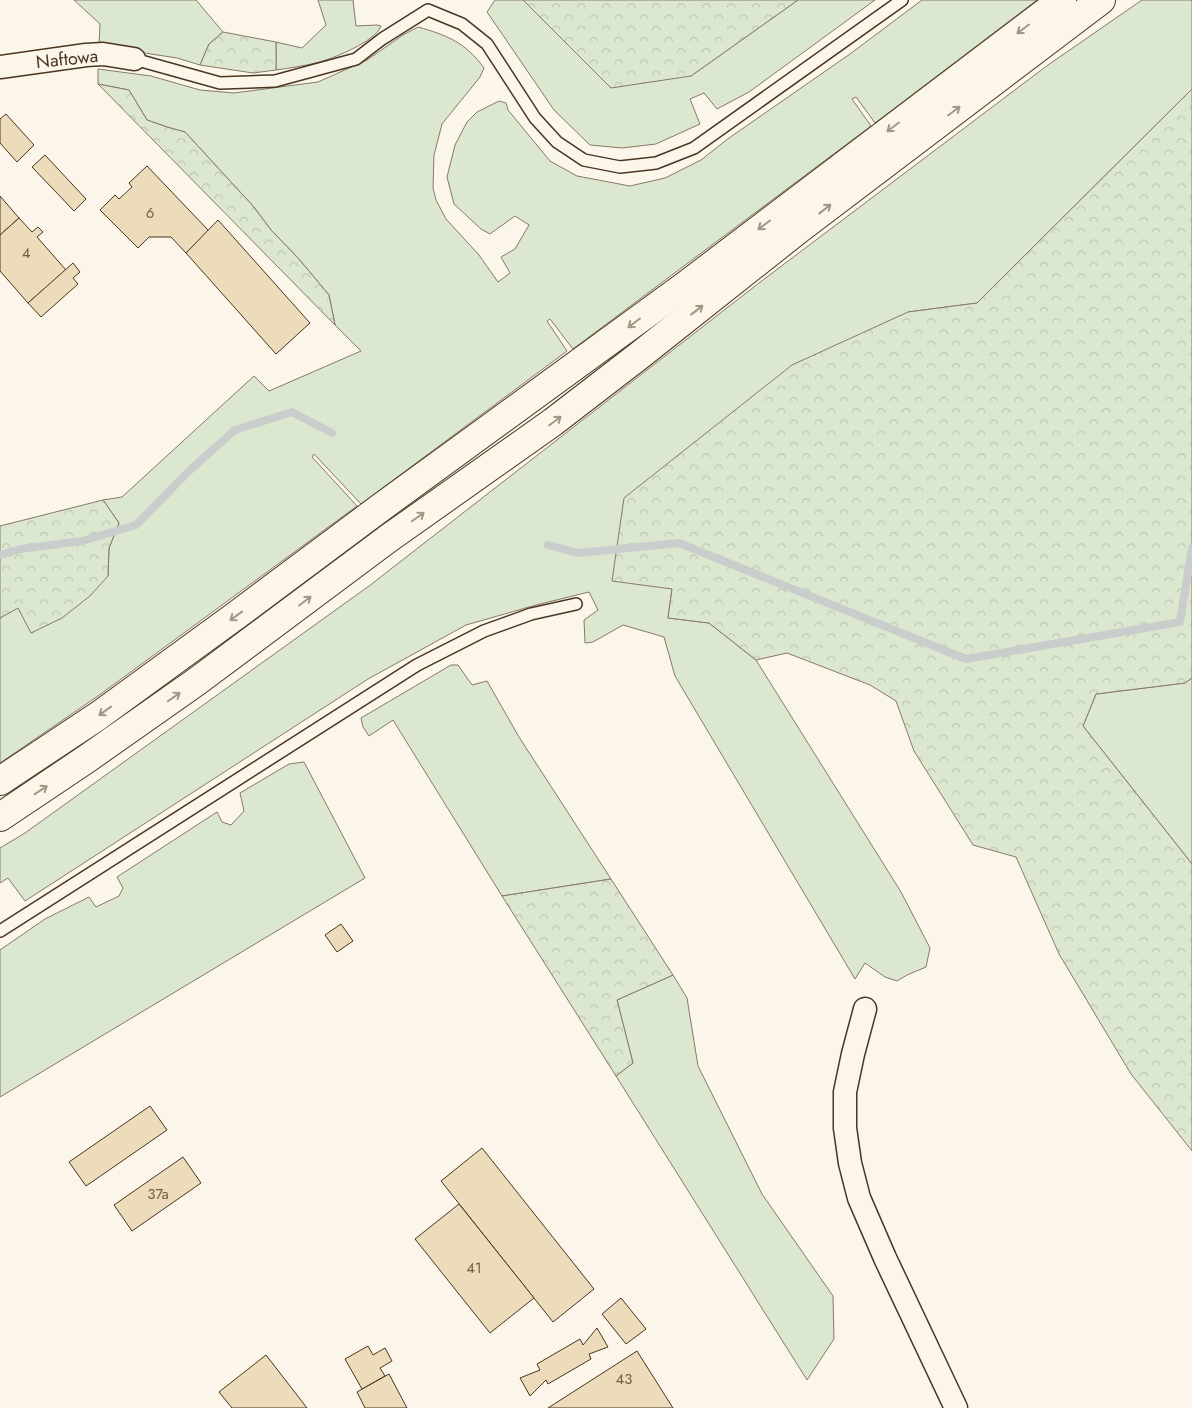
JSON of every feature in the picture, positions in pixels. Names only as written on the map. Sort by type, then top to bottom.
[{"type":"main road","points":[[0,781],[98,716],[238,614],[654,308],[1062,0]]},
{"type":"main road","points":[[0,817],[196,682],[389,538],[554,422],[822,211],[1101,0]]},
{"type":"street","name":"Naftowa","points":[[0,67],[86,55],[103,54],[134,59]]},
{"type":"street","points":[[865,1009],[853,1054],[846,1092],[845,1128],[850,1163],[859,1198],[884,1258],[956,1408]]},
{"type":"lane","points":[[134,59],[220,84],[276,80],[356,59],[382,39],[428,10],[462,24],[487,44],[535,118],[557,142],[584,160],[620,168],[656,164],[694,148],[902,0]]},
{"type":"lane","points":[[0,931],[417,665],[484,631],[531,614],[576,604]]},
{"type":"green space","points":[[74,0],[196,0],[223,32],[209,44],[200,65],[177,58],[99,46],[100,24]]},
{"type":"green space","points":[[318,0],[353,0],[356,26],[381,26],[371,38],[342,54],[316,63],[276,70],[276,42],[302,48],[326,25]]},
{"type":"green space","points":[[495,0],[523,0],[691,76],[798,0],[875,0],[749,92],[717,109],[704,93],[690,99],[700,124],[656,144],[622,148],[590,145],[554,110],[487,12]]},
{"type":"green space","points":[[523,0],[798,0],[691,76],[611,88]]},
{"type":"green space","points":[[922,0],[1037,0],[875,123],[856,97],[852,99],[871,126],[573,349],[550,319],[547,321],[567,351],[361,504],[314,454],[312,457],[357,506],[98,696],[0,763],[0,618],[18,607],[32,633],[108,576],[109,548],[119,523],[103,500],[122,497],[254,376],[269,391],[361,351],[335,325],[329,295],[298,258],[271,230],[253,206],[185,132],[147,120],[129,90],[98,84],[98,69],[151,76],[200,90],[234,93],[318,82],[367,60],[418,27],[455,41],[470,52],[484,68],[480,77],[442,124],[434,155],[433,188],[436,200],[446,219],[479,255],[498,282],[510,273],[501,257],[515,249],[529,225],[515,216],[490,234],[481,229],[454,204],[447,177],[455,145],[467,122],[477,112],[499,101],[506,103],[508,110],[550,161],[577,176],[630,186],[665,178],[701,160],[729,138],[850,54]]},
{"type":"green space","points":[[1142,0],[1192,0],[1192,89],[977,303],[908,312],[672,589],[668,618],[709,623],[756,660],[901,892],[930,948],[926,967],[897,981],[885,977],[865,963],[855,979],[675,676],[664,637],[623,625],[593,642],[585,643],[584,620],[598,610],[589,592],[466,625],[368,679],[25,901],[8,878],[0,883],[0,848],[25,833],[369,586],[759,283],[1048,65]]},
{"type":"green space","points":[[223,32],[276,42],[276,70],[253,73],[200,65],[209,44]]},
{"type":"green space","points":[[98,84],[129,90],[147,120],[185,132],[253,206],[271,230],[298,258],[329,295],[335,325]]},
{"type":"green space","points":[[1192,89],[1192,678],[1185,683],[1096,694],[1083,726],[1192,864],[1192,1151],[1131,1074],[1059,954],[1016,857],[973,845],[914,751],[896,701],[870,685],[787,653],[756,660],[709,623],[668,618],[672,589],[612,581],[624,498],[792,365],[908,312],[977,303]]},
{"type":"green space","points":[[103,500],[119,523],[109,548],[108,576],[90,596],[62,618],[31,633],[18,608],[0,618],[0,526]]},
{"type":"green space","points":[[451,665],[458,665],[472,685],[487,681],[519,737],[611,879],[502,896],[393,720],[369,736],[363,727],[361,718]]},
{"type":"green space","points":[[1192,678],[1192,864],[1083,726],[1096,694],[1185,683]]},
{"type":"green space","points":[[304,762],[365,878],[0,1097],[0,950],[45,919],[89,897],[96,907],[119,896],[123,888],[117,877],[217,812],[222,822],[231,825],[244,811],[240,793],[289,764]]},
{"type":"green space","points":[[611,879],[673,975],[617,1000],[633,1063],[616,1076],[502,896]]},
{"type":"green space","points":[[673,975],[687,998],[698,1066],[762,1194],[833,1296],[834,1339],[807,1380],[616,1076],[633,1063],[617,1000]]},
{"type":"building","points":[[6,114],[34,145],[17,162],[0,143],[0,119]]},
{"type":"building","points":[[45,155],[86,199],[74,211],[32,167]]},
{"type":"building","points":[[147,166],[209,231],[186,253],[171,237],[149,237],[138,248],[100,210],[115,195],[119,199],[132,187],[129,183]]},
{"type":"building","points":[[0,196],[19,218],[0,235]]},
{"type":"building","points":[[19,218],[32,232],[38,227],[43,232],[37,237],[66,270],[28,303],[0,271],[0,235]]},
{"type":"building","points":[[218,220],[310,323],[276,354],[186,253]]},
{"type":"building","points":[[73,263],[80,272],[73,278],[78,284],[41,317],[28,303]]},
{"type":"building","points":[[341,924],[353,941],[337,952],[325,935]]},
{"type":"building","points":[[150,1106],[167,1130],[86,1186],[69,1162]]},
{"type":"building","points":[[482,1148],[594,1289],[553,1322],[441,1181]]},
{"type":"building","points":[[183,1157],[201,1183],[132,1231],[114,1205]]},
{"type":"building","points":[[459,1204],[534,1298],[490,1333],[415,1239]]},
{"type":"building","points":[[621,1298],[646,1329],[626,1344],[602,1314]]},
{"type":"building","points":[[597,1328],[608,1347],[589,1354],[591,1359],[548,1384],[546,1380],[530,1396],[520,1378],[540,1370],[537,1364],[580,1339],[583,1345]]},
{"type":"building","points":[[368,1346],[373,1355],[385,1348],[392,1361],[380,1368],[385,1376],[362,1389],[345,1359]]},
{"type":"building","points":[[637,1351],[673,1408],[548,1408]]},
{"type":"building","points":[[266,1355],[307,1408],[232,1408],[219,1392]]},
{"type":"building","points":[[389,1374],[407,1408],[365,1408],[357,1392]]},
{"type":"waterway","points":[[0,555],[21,549],[82,541],[136,525],[189,471],[235,430],[292,412],[332,433]]},
{"type":"waterway","points":[[548,545],[578,553],[679,543],[966,659],[1180,622],[1192,548]]}]
